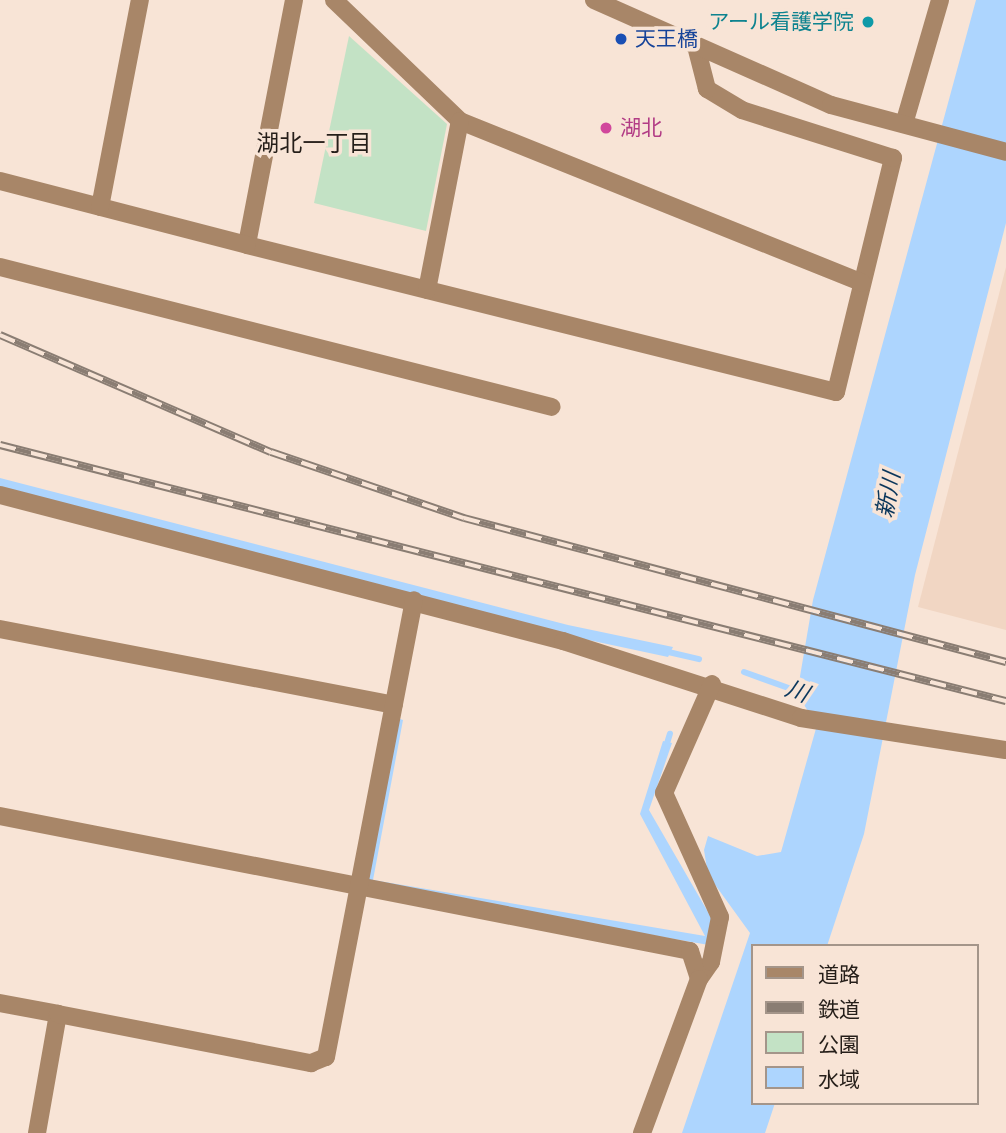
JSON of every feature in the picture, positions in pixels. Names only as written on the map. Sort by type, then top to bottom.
[{"type":"street","points":[[100,207],[140,0]]},
{"type":"street","points":[[247,245],[294,0]]},
{"type":"street","points":[[334,0],[460,121],[862,283]]},
{"type":"street","points":[[594,0],[696,50],[831,105],[1006,152]]},
{"type":"street","points":[[913,127],[940,0]]},
{"type":"street","points":[[0,181],[836,392],[893,158],[742,110],[707,89],[696,50]]},
{"type":"street","points":[[427,290],[460,121]]},
{"type":"street","points":[[0,267],[552,407]]},
{"type":"street","points":[[0,495],[414,600],[712,684],[801,718],[1006,750]]},
{"type":"street","points":[[0,1003],[319,1064],[326,1057],[414,600]]},
{"type":"street","points":[[0,629],[394,705]]},
{"type":"street","points":[[642,1133],[699,979],[711,962],[720,917],[664,793],[712,684]]},
{"type":"street","points":[[0,816],[690,951],[699,979]]},
{"type":"street","points":[[37,1133],[58,1014]]},
{"type":"shaded area","points":[[1006,267],[1006,630],[918,607]]},
{"type":"green space","points":[[349,36],[447,124],[426,231],[314,203]]},
{"type":"water","name":"新川","points":[[976,0],[1006,0],[1006,223],[915,575],[864,834],[828,944],[750,944],[750,1105],[774,1105],[765,1133],[682,1133],[750,933],[708,875],[704,850],[708,836],[757,856],[781,852],[817,725],[797,694],[813,600]]},
{"type":"water","points":[[0,478],[568,625],[673,647],[668,657],[565,635],[0,490]]},
{"type":"water","points":[[394,717],[403,720],[373,880],[705,936],[640,814],[663,741],[672,743],[649,810],[712,919],[709,945],[365,886]]},
{"type":"waterway","points":[[664,651],[699,659]]},
{"type":"waterway","name":"川","points":[[744,672],[805,694]]},
{"type":"waterway","points":[[665,750],[670,734]]},
{"type":"railway","points":[[0,335],[271,452],[464,518],[1006,662]]},
{"type":"railway","points":[[0,445],[1006,701]]},
{"type":"place","name":"アール看護学院","points":[[868,22]]},
{"type":"place","name":"天王橋","points":[[621,39]]},
{"type":"place","name":"湖北","points":[[606,128]]},
{"type":"district","name":"湖北一丁目","points":[[314,144]]}]
